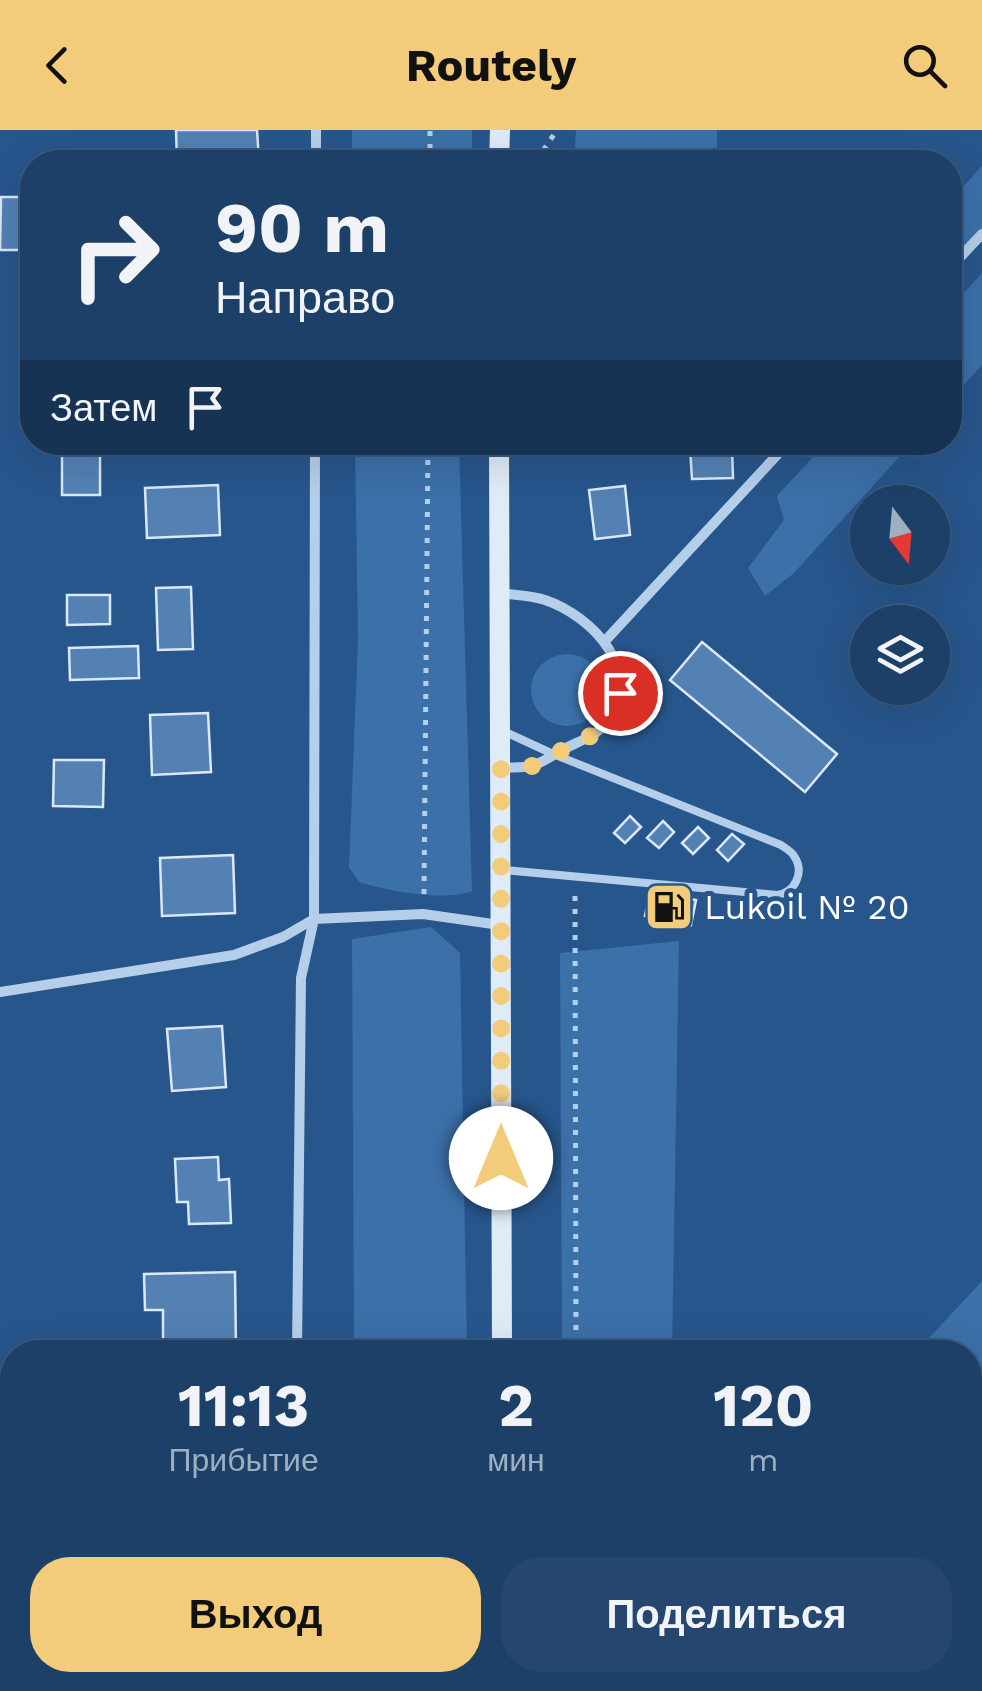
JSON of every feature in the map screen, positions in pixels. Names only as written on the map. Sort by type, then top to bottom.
[{"type":"main road","points":[[499,455],[502,1340]]},
{"type":"street","points":[[962,255],[982,234]]},
{"type":"street","points":[[297,1340],[301,978],[314,918],[316,455]]},
{"type":"street","points":[[605,641],[777,455]]},
{"type":"street","points":[[498,593],[544,599],[571,612],[605,641],[619,670],[620,693],[614,710],[598,732],[532,766],[501,768]]},
{"type":"street","points":[[0,992],[234,954],[283,937],[314,918],[424,914],[500,926]]},
{"type":"lane","points":[[500,869],[777,895],[792,889],[798,869],[795,857],[780,845],[501,730]]},
{"type":"path","points":[[424,914],[428,455]]},
{"type":"path","points":[[574,877],[576,1340]]},
{"type":"shaded area","points":[[352,130],[472,130],[472,150],[352,150]]},
{"type":"shaded area","points":[[576,130],[717,130],[717,150],[575,150]]},
{"type":"shaded area","points":[[982,166],[982,230],[962,251],[962,188]]},
{"type":"shaded area","points":[[982,273],[982,365],[962,387],[962,295]]},
{"type":"shaded area","points":[[355,455],[459,455],[472,891],[447,896],[416,894],[359,882],[349,867],[358,640]]},
{"type":"shaded area","points":[[815,455],[901,455],[874,485],[850,485],[850,511],[793,574],[765,596],[748,568],[784,520],[777,496]]},
{"type":"shaded area","points":[[567,654],[592,665],[603,690],[592,715],[567,726],[542,715],[531,690],[542,665]]},
{"type":"shaded area","points":[[431,927],[460,953],[467,1340],[354,1340],[352,939]]},
{"type":"shaded area","points":[[679,941],[672,1340],[562,1340],[560,953]]},
{"type":"shaded area","points":[[982,1281],[982,1340],[927,1340]]},
{"type":"building","points":[[176,130],[257,130],[258,150],[177,150]]},
{"type":"building","points":[[1,197],[20,197],[20,250],[0,250]]},
{"type":"building","points":[[62,455],[100,455],[100,495],[62,495]]},
{"type":"building","points":[[690,455],[732,455],[733,478],[692,479]]},
{"type":"building","points":[[218,485],[220,535],[147,538],[145,488]]},
{"type":"building","points":[[625,486],[630,535],[595,539],[589,490]]},
{"type":"building","points":[[191,587],[193,649],[158,650],[156,588]]},
{"type":"building","points":[[67,595],[110,595],[110,624],[67,625]]},
{"type":"building","points":[[702,642],[837,754],[805,792],[670,680]]},
{"type":"building","points":[[138,646],[139,678],[70,680],[69,648]]},
{"type":"building","points":[[208,713],[211,772],[152,775],[150,715]]},
{"type":"building","points":[[54,760],[104,760],[103,807],[53,806]]},
{"type":"building","points":[[630,816],[641,827],[625,843],[614,833]]},
{"type":"building","points":[[663,821],[674,832],[659,848],[647,838]]},
{"type":"building","points":[[698,827],[709,838],[693,854],[682,843]]},
{"type":"building","points":[[732,834],[744,844],[728,861],[717,850]]},
{"type":"building","points":[[233,855],[235,913],[162,916],[160,858]]},
{"type":"building","points":[[650,892],[696,900],[691,925],[645,916]]},
{"type":"building","points":[[222,1026],[226,1087],[172,1091],[167,1029]]},
{"type":"building","points":[[218,1157],[219,1180],[229,1179],[231,1223],[189,1224],[188,1202],[177,1202],[175,1159]]},
{"type":"building","points":[[235,1272],[236,1340],[163,1340],[163,1310],[145,1310],[144,1274]]},
{"type":"place","name":"Lukoil № 20","points":[[669,907]]},
{"type":"route","points":[[501,1158],[501,768],[532,766],[598,732],[608,722],[620,693]]}]
